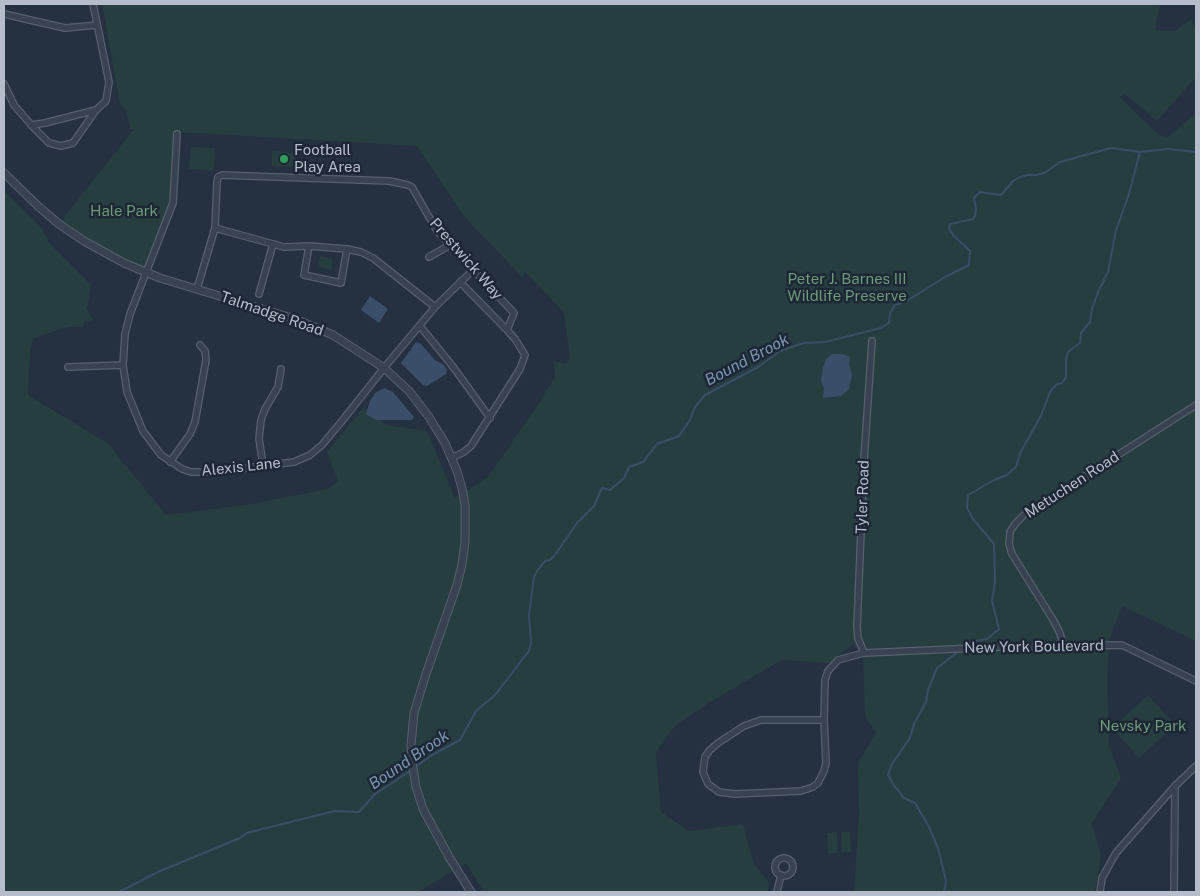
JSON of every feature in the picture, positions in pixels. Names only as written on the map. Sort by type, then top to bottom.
[{"type":"street","points":[[4,84],[14,105],[50,143],[61,146],[73,143],[96,110],[106,102],[109,82],[93,4]]},
{"type":"street","points":[[4,14],[65,28],[97,24]]},
{"type":"street","points":[[4,101],[10,97]]},
{"type":"street","points":[[31,125],[96,110]]},
{"type":"street","name":"Alexis Lane","points":[[177,134],[173,203],[130,314],[125,334],[123,365],[127,392],[137,418],[151,443],[170,462],[191,472],[202,473],[294,462],[310,455],[322,445],[435,306],[473,270]]},
{"type":"street","name":"Talmadge Road","points":[[4,172],[38,208],[103,252],[147,273],[295,318],[348,344],[384,368],[421,405],[438,430],[452,458],[462,488],[465,505],[465,542],[462,564],[414,713],[411,745],[412,762],[419,797],[433,829],[471,892]]},
{"type":"street","name":"Prestwick Way","points":[[197,289],[215,228],[218,177],[222,175],[389,181],[412,187],[437,231],[514,313],[507,330]]},
{"type":"street","points":[[215,228],[284,247],[309,246],[361,252],[373,258],[435,306]]},
{"type":"street","points":[[258,294],[273,244]]},
{"type":"street","points":[[429,257],[450,245]]},
{"type":"street","points":[[309,246],[304,275],[341,283],[347,249]]},
{"type":"street","points":[[452,458],[471,446],[520,369],[525,355],[507,330],[460,282]]},
{"type":"street","points":[[420,326],[454,368],[490,418]]},
{"type":"street","name":"Tyler Road","points":[[864,653],[858,638],[857,627],[864,460],[872,341]]},
{"type":"street","points":[[170,462],[190,434],[195,422],[206,360],[205,351],[200,345]]},
{"type":"street","points":[[68,367],[123,365]]},
{"type":"street","points":[[263,465],[260,439],[261,420],[278,387],[281,369]]},
{"type":"street","name":"Metuchen Road","points":[[1064,646],[1052,618],[1012,554],[1008,544],[1010,532],[1014,524],[1024,515],[1196,405]]},
{"type":"street","name":"New York Boulevard","points":[[824,720],[762,720],[744,726],[709,751],[703,772],[708,784],[719,792],[726,794],[801,791],[813,786],[822,777],[826,763],[824,720],[825,680],[828,671],[838,660],[864,653],[1122,645],[1196,681]]},
{"type":"street","points":[[1100,892],[1102,878],[1116,853],[1175,786],[1196,766]]},
{"type":"street","points":[[1174,891],[1175,786]]},
{"type":"street","points":[[777,892],[781,876]]},
{"type":"green space","name":"Peter J. Barnes III Wildlife Preserve","points":[[102,4],[1160,4],[1155,30],[1175,31],[1191,19],[1196,30],[1196,77],[1157,121],[1125,94],[1120,97],[1159,135],[1168,137],[1196,113],[1196,641],[1122,606],[1110,638],[1107,677],[1109,746],[1121,778],[1092,823],[1101,855],[1095,892],[854,892],[859,815],[858,763],[876,733],[865,715],[863,654],[853,644],[829,663],[782,660],[710,702],[675,726],[656,753],[661,812],[689,831],[743,824],[753,862],[769,883],[768,892],[484,892],[466,863],[418,892],[4,892],[4,191],[41,227],[50,244],[91,285],[87,309],[93,320],[84,322],[83,327],[68,327],[33,338],[30,354],[28,395],[112,446],[113,450],[166,515],[246,505],[328,489],[338,481],[327,452],[366,404],[365,409],[386,425],[427,431],[455,498],[488,477],[555,377],[554,361],[566,364],[570,358],[564,312],[525,272],[522,277],[463,215],[417,146],[178,132],[174,194],[147,273],[104,251],[61,221],[134,129],[130,129],[126,110],[120,104]]},
{"type":"green space","points":[[191,147],[215,148],[214,171],[189,169]]},
{"type":"green space","name":"Football Play Area","points":[[272,151],[297,153],[296,167],[272,166]]},
{"type":"green space","points":[[320,256],[333,259],[331,270],[318,267]]},
{"type":"green space","name":"Nevsky Park","points":[[1148,695],[1175,725],[1139,758],[1112,728]]},
{"type":"green space","points":[[837,832],[838,853],[828,853],[827,833]]},
{"type":"green space","points":[[841,832],[850,832],[851,852],[842,853]]},
{"type":"water","points":[[370,296],[388,309],[379,323],[361,310]]},
{"type":"water","points":[[416,342],[421,344],[447,370],[446,374],[427,386],[423,385],[401,363]]},
{"type":"water","points":[[832,354],[842,354],[850,357],[849,364],[852,375],[849,389],[841,396],[823,398],[824,389],[821,380],[823,368],[826,359]]},
{"type":"water","points":[[384,388],[393,392],[414,417],[412,420],[376,420],[366,414],[375,393]]},
{"type":"waterway","name":"Bound Brook","points":[[414,768],[432,755],[460,740],[476,711],[495,695],[529,651],[531,643],[529,615],[534,577],[537,571],[545,561],[550,560],[555,555],[577,523],[594,506],[602,488],[610,490],[624,478],[629,467],[643,462],[657,444],[679,436],[690,420],[695,407],[705,395],[758,367],[780,351],[804,343],[825,342],[881,328],[889,323],[890,313],[895,305],[905,302],[945,277],[969,265],[970,251],[949,229],[950,224],[973,219],[976,209],[974,198],[980,192],[1001,195],[1013,181],[1020,177],[1037,175],[1046,172],[1060,162],[1111,148],[1140,152],[1168,149],[1196,152]]},
{"type":"waterway","points":[[964,646],[970,642],[987,639],[999,629],[992,601],[995,582],[994,544],[973,519],[967,508],[968,495],[1007,475],[1016,467],[1020,453],[1041,416],[1050,392],[1057,384],[1062,383],[1066,377],[1068,352],[1080,343],[1081,333],[1090,322],[1098,292],[1108,272],[1116,230],[1128,197],[1140,152]]},
{"type":"waterway","points":[[944,892],[946,881],[938,848],[928,825],[915,803],[904,798],[888,775],[892,764],[910,738],[914,724],[926,702],[928,690],[937,668],[959,651]]},
{"type":"waterway","name":"Bound Brook","points":[[119,892],[160,871],[240,838],[247,833],[335,811],[359,812],[375,794],[410,771]]},
{"type":"place","name":"Football Play Area","points":[[284,159]]},
{"type":"park label","name":"Hale Park","points":[[124,211]]}]
